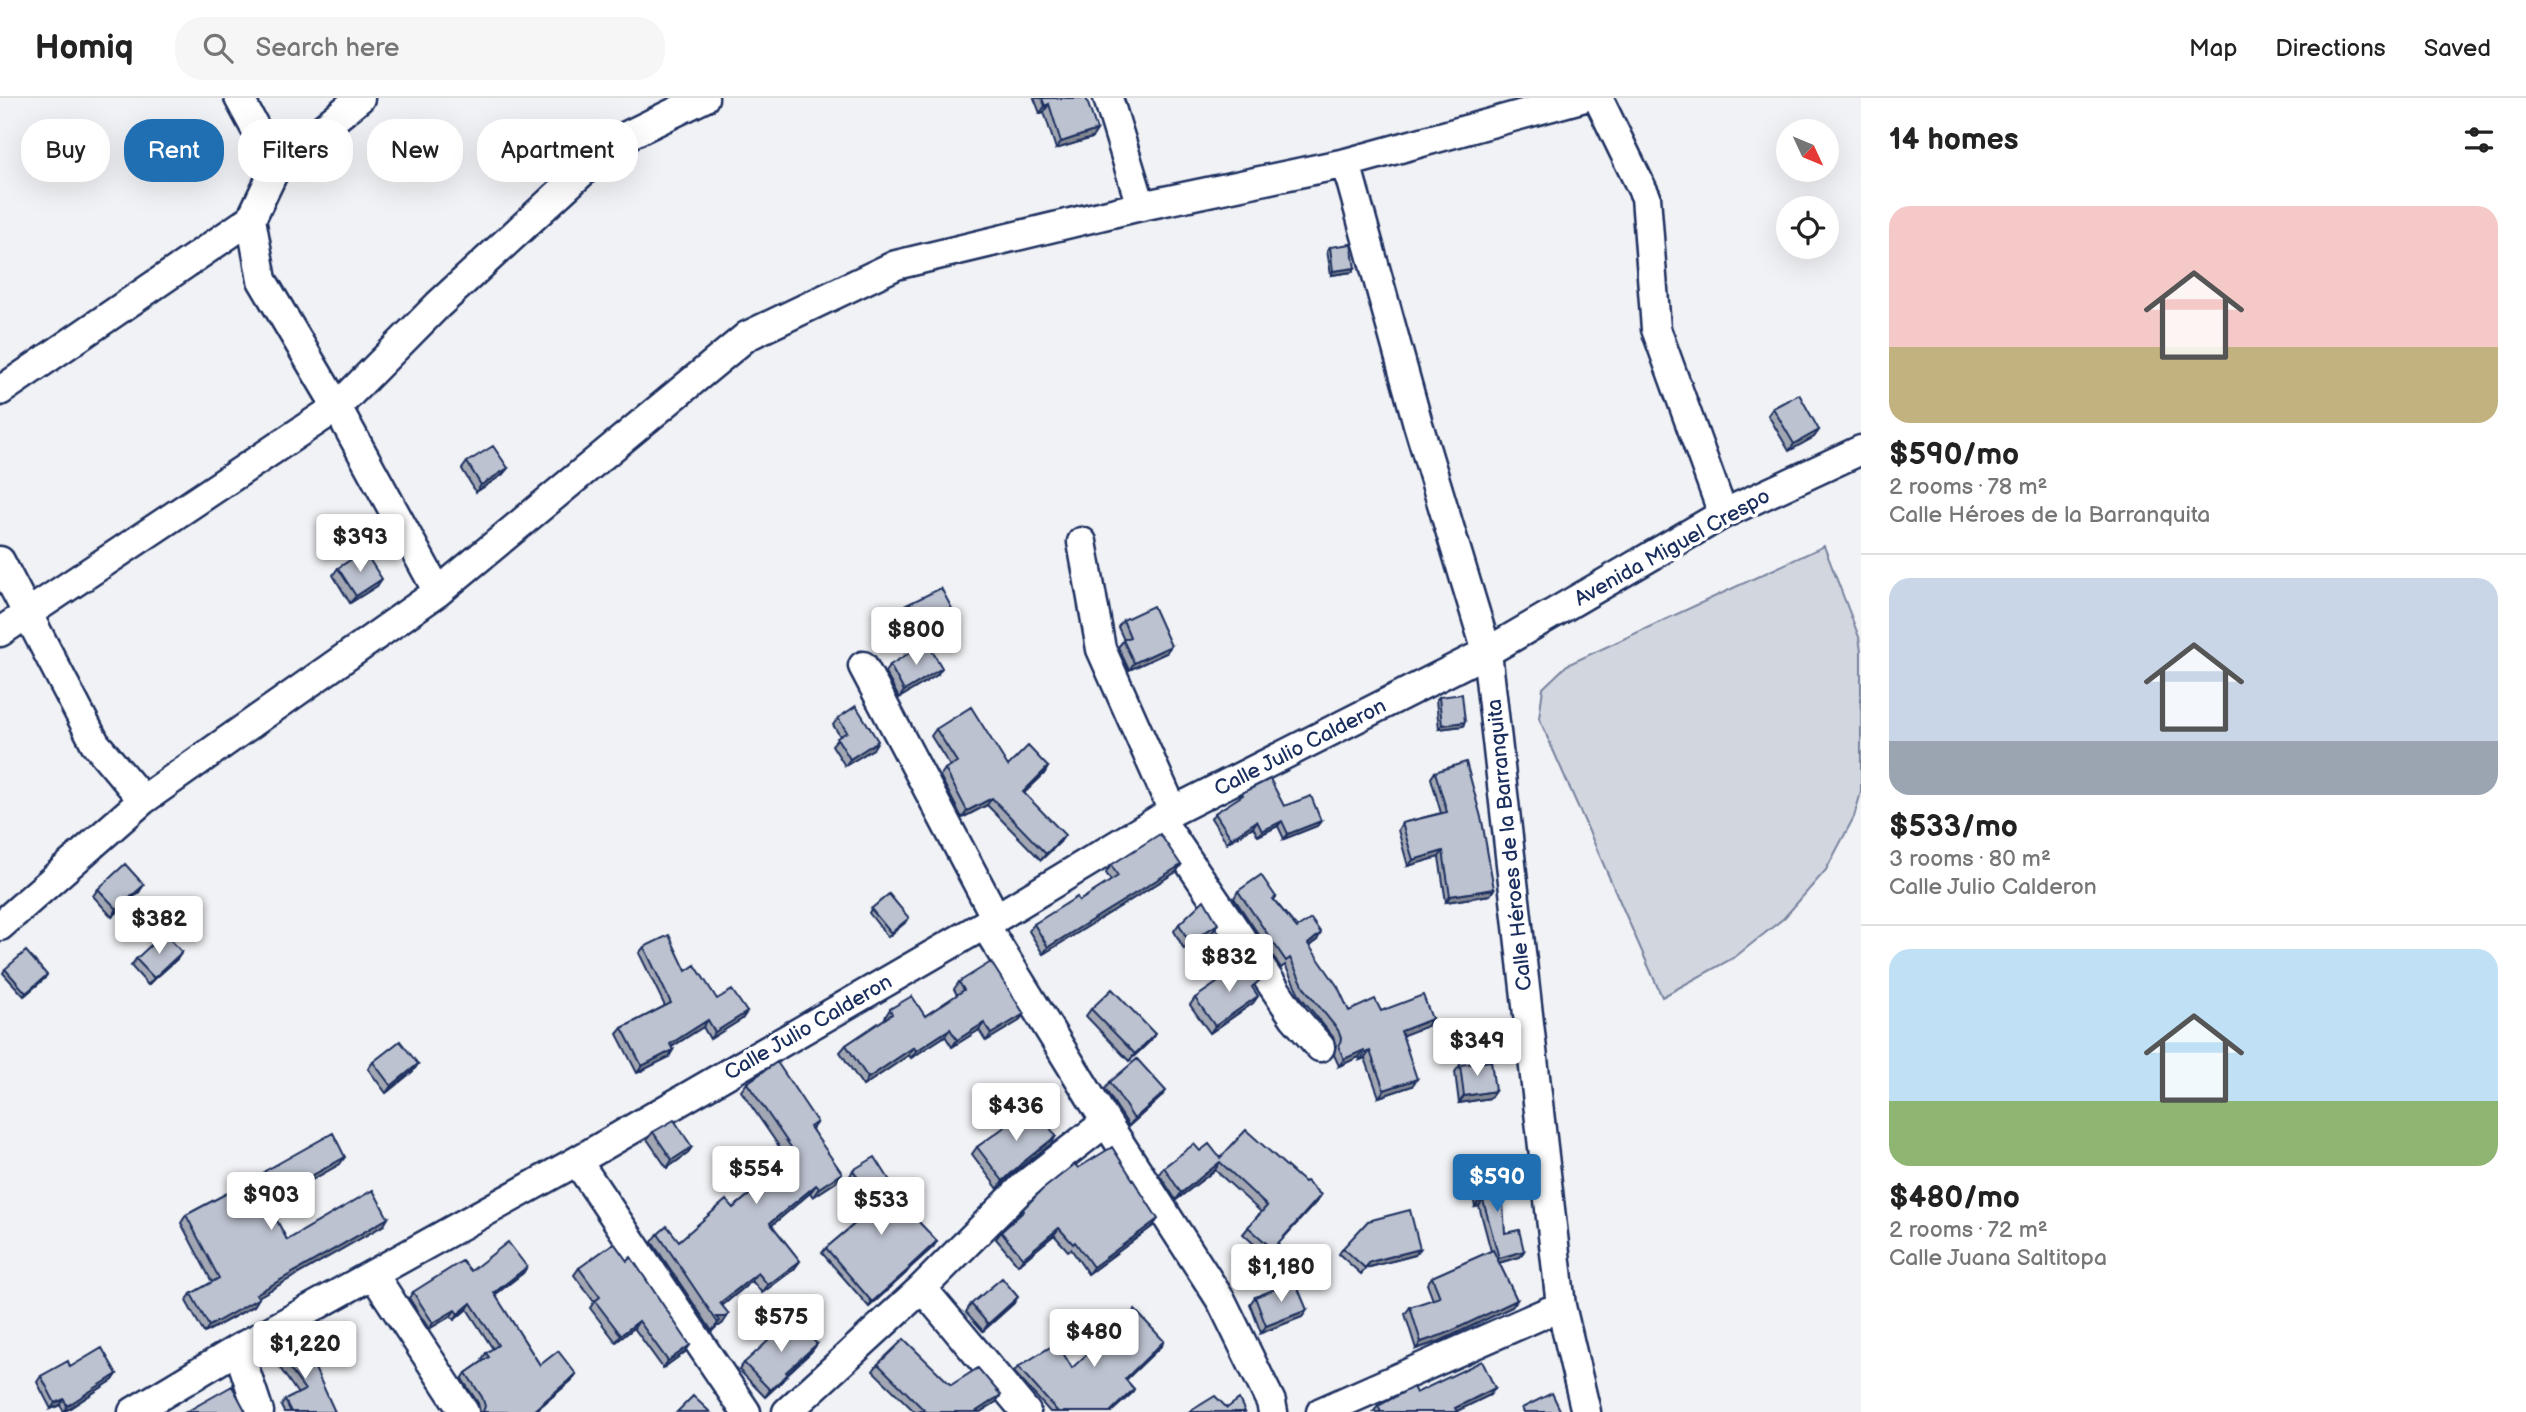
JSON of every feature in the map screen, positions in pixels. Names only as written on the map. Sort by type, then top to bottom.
[{"type":"street","points":[[239,98],[250,119]]},
{"type":"street","points":[[334,119],[360,98]]},
{"type":"street","points":[[0,632],[337,407],[438,305],[617,141],[704,98]]},
{"type":"street","points":[[1108,98],[1141,206]]},
{"type":"street","points":[[0,926],[143,800],[438,592],[747,336],[895,265],[1141,206],[1346,163],[1581,98]]},
{"type":"street","points":[[1598,98],[1646,197],[1656,329],[1723,514]]},
{"type":"street","name":"Calle Héroes de la Barranquita","points":[[1346,163],[1418,424],[1487,652],[1561,1306],[1586,1412]]},
{"type":"street","points":[[0,390],[251,219],[269,182]]},
{"type":"street","points":[[251,219],[262,280],[337,407],[438,592]]},
{"type":"street","name":"Avenida Miguel Crespo","points":[[1487,652],[1723,514],[1861,450]]},
{"type":"street","points":[[1082,542],[1101,649],[1166,815],[1294,1017],[1320,1047]]},
{"type":"street","points":[[0,561],[95,743],[143,800]]},
{"type":"street","name":"Calle Julio Calderon","points":[[133,1412],[238,1349],[577,1161],[990,922],[1166,815],[1487,652]]},
{"type":"street","points":[[863,666],[990,922],[1106,1122],[1222,1302],[1271,1402],[1273,1412]]},
{"type":"street","points":[[787,1412],[922,1288],[1026,1184],[1106,1122]]},
{"type":"street","points":[[577,1161],[746,1412]]},
{"type":"street","points":[[373,1273],[464,1412]]},
{"type":"street","points":[[922,1288],[1026,1412]]},
{"type":"street","points":[[1321,1412],[1561,1306]]},
{"type":"street","points":[[238,1349],[259,1412]]},
{"type":"shaded area","points":[[1824,546],[1859,637],[1861,651],[1861,792],[1854,817],[1826,870],[1784,918],[1735,957],[1662,997],[1539,718],[1543,688],[1567,665]]},
{"type":"building","points":[[1042,98],[1086,98],[1097,130],[1061,142],[1049,104],[1045,106]]},
{"type":"building","points":[[1351,244],[1355,268],[1333,271],[1330,247]]},
{"type":"building","points":[[1799,394],[1819,430],[1794,444],[1773,408]]},
{"type":"building","points":[[493,446],[508,468],[481,485],[467,462]]},
{"type":"building","points":[[364,551],[382,579],[356,596],[338,568]]},
{"type":"building","points":[[941,588],[958,620],[909,644],[890,613]]},
{"type":"building","points":[[1153,606],[1171,646],[1134,663],[1123,640],[1130,637],[1123,620]]},
{"type":"building","points":[[927,642],[942,668],[904,691],[890,665]]},
{"type":"building","points":[[1462,694],[1465,722],[1442,725],[1439,697]]},
{"type":"building","points":[[856,706],[878,741],[850,759],[837,738],[847,732],[838,718]]},
{"type":"building","points":[[971,707],[1008,766],[1028,746],[1048,767],[1023,792],[1065,835],[1046,854],[992,798],[967,811],[945,769],[957,762],[936,729]]},
{"type":"building","points":[[1466,762],[1482,821],[1494,889],[1450,896],[1443,851],[1413,860],[1402,823],[1447,812],[1435,772]]},
{"type":"building","points":[[1270,779],[1284,806],[1311,796],[1321,821],[1288,834],[1282,821],[1262,831],[1257,821],[1231,838],[1215,813],[1243,795],[1242,793]]},
{"type":"building","points":[[1160,834],[1181,865],[1048,947],[1034,924],[1077,897],[1079,901],[1118,876],[1111,865]]},
{"type":"building","points":[[125,864],[144,885],[117,909],[98,889]]},
{"type":"building","points":[[1261,875],[1276,897],[1273,899],[1297,928],[1311,919],[1321,933],[1308,944],[1338,987],[1349,1011],[1375,999],[1381,1011],[1423,995],[1432,1019],[1401,1031],[1417,1079],[1384,1090],[1370,1051],[1365,1053],[1364,1050],[1344,1059],[1339,1048],[1341,1038],[1338,1030],[1305,989],[1290,958],[1286,961],[1238,891]]},
{"type":"building","points":[[889,894],[909,918],[891,933],[871,909]]},
{"type":"building","points":[[1204,900],[1218,924],[1189,942],[1179,924]]},
{"type":"building","points":[[164,933],[182,952],[154,978],[136,959]]},
{"type":"building","points":[[669,935],[686,971],[695,965],[717,999],[732,990],[747,1012],[715,1032],[708,1020],[670,1044],[673,1050],[642,1066],[622,1028],[671,1003],[644,947]]},
{"type":"building","points":[[26,951],[47,975],[26,993],[5,969]]},
{"type":"building","points":[[991,962],[1024,1014],[991,1034],[984,1023],[957,1040],[950,1029],[916,1051],[914,1047],[868,1078],[846,1045],[892,1014],[890,1009],[912,996],[925,1016],[964,990],[959,982]]},
{"type":"building","points":[[1247,962],[1259,981],[1252,987],[1258,996],[1215,1026],[1195,998]]},
{"type":"building","points":[[1112,989],[1155,1034],[1135,1054],[1091,1009]]},
{"type":"building","points":[[400,1041],[418,1064],[391,1086],[373,1062]]},
{"type":"building","points":[[1137,1059],[1166,1091],[1134,1119],[1110,1082]]},
{"type":"building","points":[[1491,1061],[1495,1091],[1464,1096],[1460,1065]]},
{"type":"building","points":[[777,1062],[817,1122],[810,1127],[842,1173],[819,1188],[816,1185],[770,1223],[800,1261],[768,1285],[758,1273],[720,1303],[729,1314],[717,1317],[720,1321],[718,1323],[658,1234],[667,1226],[679,1241],[726,1200],[733,1208],[787,1164],[785,1160],[795,1153],[747,1083]]},
{"type":"building","points":[[1035,1108],[1056,1136],[1003,1181],[977,1147]]},
{"type":"building","points":[[674,1120],[692,1147],[672,1160],[653,1132]]},
{"type":"building","points":[[1246,1130],[1321,1195],[1273,1249],[1248,1227],[1267,1206],[1220,1162],[1181,1193],[1164,1167],[1194,1144],[1200,1151],[1209,1144],[1220,1158]]},
{"type":"building","points":[[333,1133],[345,1157],[267,1201],[287,1240],[373,1190],[388,1218],[256,1294],[259,1298],[209,1326],[191,1294],[219,1278],[186,1215]]},
{"type":"building","points":[[1112,1147],[1158,1219],[1093,1267],[1075,1242],[1073,1244],[1059,1228],[1023,1258],[1001,1232],[1042,1190],[1075,1164],[1078,1168]]},
{"type":"building","points":[[875,1157],[911,1214],[937,1241],[872,1302],[826,1248],[876,1206],[853,1170]]},
{"type":"building","points":[[1501,1172],[1505,1233],[1519,1230],[1524,1251],[1499,1258],[1483,1200],[1479,1201],[1475,1173]]},
{"type":"building","points":[[1410,1210],[1420,1249],[1370,1262],[1365,1268],[1343,1248],[1368,1221]]},
{"type":"building","points":[[508,1242],[527,1267],[494,1293],[540,1365],[558,1351],[576,1374],[532,1412],[483,1412],[485,1406],[482,1397],[466,1373],[489,1357],[486,1353],[498,1345],[471,1303],[458,1314],[455,1310],[433,1323],[413,1292],[462,1261],[471,1271]]},
{"type":"building","points":[[614,1243],[627,1261],[631,1257],[690,1345],[668,1361],[639,1321],[621,1335],[595,1301],[600,1297],[579,1268]]},
{"type":"building","points":[[1493,1250],[1517,1300],[1445,1334],[1421,1342],[1410,1307],[1440,1297],[1432,1277]]},
{"type":"building","points":[[1002,1278],[1018,1297],[988,1324],[971,1304]]},
{"type":"building","points":[[1295,1281],[1307,1310],[1266,1326],[1255,1297]]},
{"type":"building","points":[[1135,1310],[1164,1341],[1125,1379],[1134,1389],[1110,1412],[1058,1412],[1018,1367],[1057,1343],[1072,1368]]},
{"type":"building","points":[[793,1318],[817,1344],[770,1390],[744,1363]]},
{"type":"building","points":[[296,1338],[313,1364],[335,1412],[291,1412],[285,1400],[305,1390],[277,1351]]},
{"type":"building","points":[[904,1339],[951,1385],[978,1368],[1001,1395],[975,1412],[918,1412],[924,1410],[878,1364]]},
{"type":"building","points":[[102,1348],[117,1374],[67,1406],[64,1399],[55,1403],[41,1376],[68,1361],[70,1367]]},
{"type":"building","points":[[1482,1361],[1495,1388],[1455,1408],[1457,1412],[1381,1412],[1378,1406],[1413,1387],[1416,1393]]},
{"type":"building","points":[[232,1386],[246,1412],[186,1412]]},
{"type":"building","points":[[1552,1393],[1561,1412],[1524,1412],[1522,1408]]},
{"type":"building","points":[[693,1396],[710,1412],[677,1412]]},
{"type":"building","points":[[1215,1396],[1227,1408],[1239,1399],[1245,1412],[1189,1412]]}]
